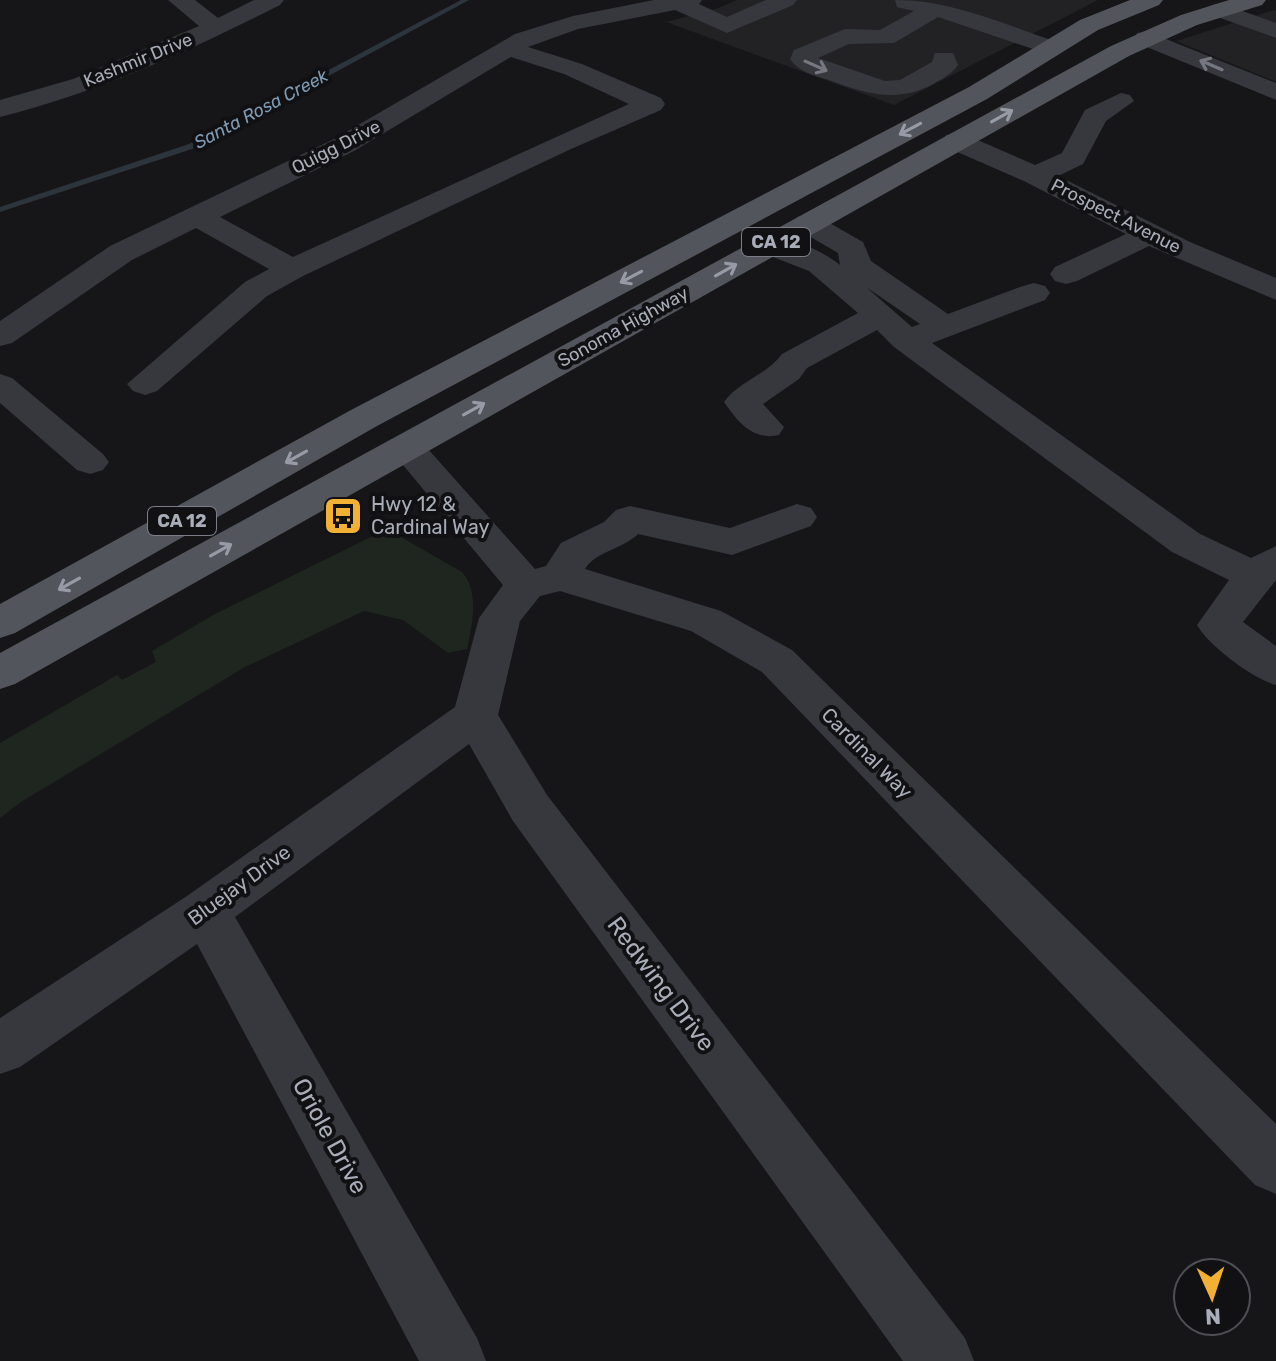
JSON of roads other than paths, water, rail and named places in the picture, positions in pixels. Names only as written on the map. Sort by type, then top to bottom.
[{"type":"main road","name":"Sonoma Highway","points":[[0,623],[364,418],[978,93],[1089,25],[1151,0]]},
{"type":"main road","name":"Sonoma Highway","points":[[0,673],[1146,38],[1254,0]]},
{"type":"main road","points":[[364,418],[406,447]]},
{"type":"street","points":[[180,0],[216,28]]},
{"type":"street","name":"Kashmir Drive","points":[[0,109],[82,84],[216,28],[272,0]]},
{"type":"street","points":[[672,2],[727,26],[785,0]]},
{"type":"street","points":[[894,0],[935,9],[1051,48]]},
{"type":"street","name":"Quigg Drive","points":[[0,336],[121,253],[344,145],[507,48],[573,23],[672,2]]},
{"type":"street","points":[[935,9],[885,38],[845,36],[812,50],[803,55],[803,59],[885,90],[917,82],[932,74],[945,65],[944,58]]},
{"type":"street","points":[[1220,10],[1276,31]]},
{"type":"street","points":[[1146,38],[1274,75]]},
{"type":"street","points":[[145,384],[256,289],[292,269],[399,222],[549,148],[652,104],[573,69],[507,48]]},
{"type":"street","points":[[1036,176],[1073,158],[1095,116],[1121,101]]},
{"type":"street","name":"Prospect Avenue","points":[[956,141],[1036,176],[1150,234],[1276,290]]},
{"type":"street","points":[[195,215],[292,269]]},
{"type":"street","points":[[808,223],[852,249],[844,270]]},
{"type":"street","points":[[1066,274],[1150,234]]},
{"type":"street","points":[[771,245],[844,270],[945,327]]},
{"type":"street","points":[[844,270],[893,327],[1186,543],[1265,568],[1218,625],[1276,669]]},
{"type":"street","points":[[766,427],[742,402],[787,372],[794,361],[893,327],[945,327],[1034,293]]},
{"type":"street","points":[[0,385],[90,462]]},
{"type":"street","points":[[406,447],[543,581]]},
{"type":"street","points":[[475,716],[500,618],[575,552],[618,531],[630,519],[732,542],[797,517]]},
{"type":"street","name":"Cardinal Way","points":[[543,581],[706,621],[777,661],[1276,1165]]},
{"type":"street","name":"Bluejay Drive","points":[[0,1049],[205,911],[475,716]]},
{"type":"street","name":"Redwing Drive","points":[[475,716],[530,808],[942,1361]]},
{"type":"street","name":"Oriole Drive","points":[[205,911],[454,1361]]},
{"type":"waterway","name":"Santa Rosa Creek","points":[[0,210],[192,146],[466,0]]},
{"type":"place","name":"Hwy 12 & Cardinal Way","points":[[343,516]]}]
